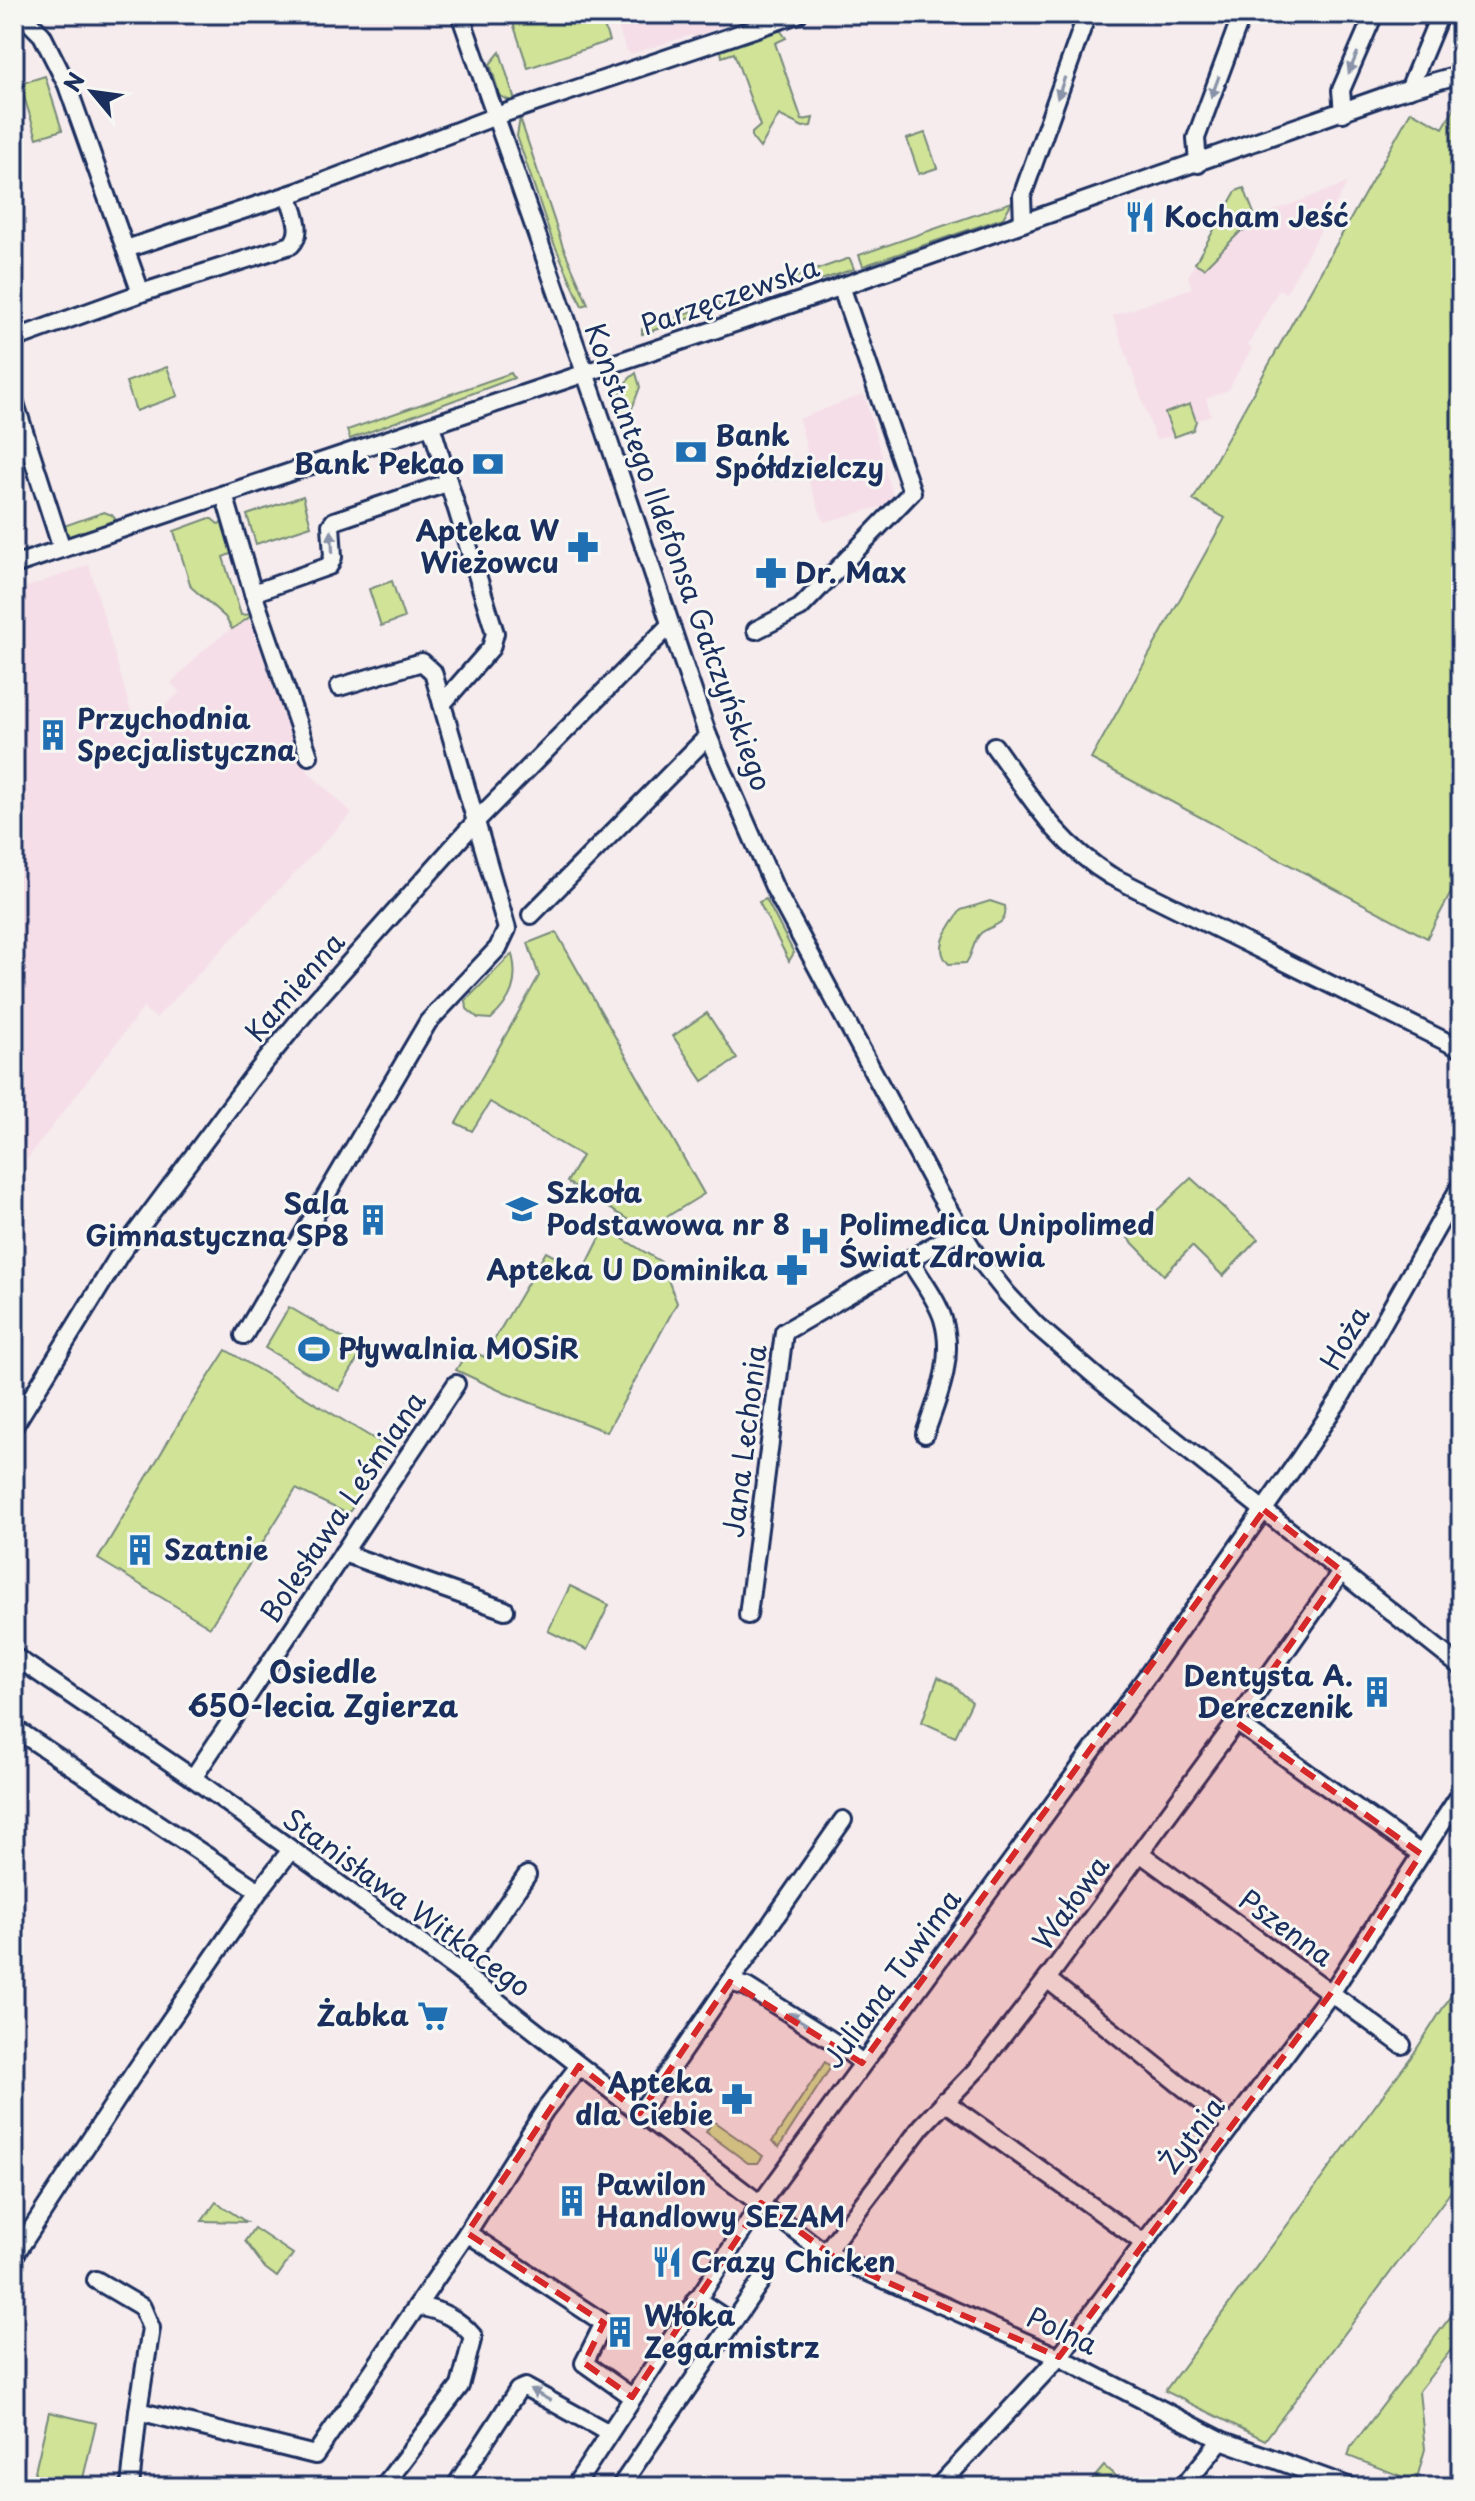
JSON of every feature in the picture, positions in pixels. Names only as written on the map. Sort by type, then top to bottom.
[{"type":"street","points":[[21,14],[42,35],[67,85],[141,293]]},
{"type":"street","name":"Konstantego Ildefonsa Gałczyńskiego","points":[[460,14],[708,736],[775,889],[960,1230],[1007,1294],[1044,1333],[1461,1667]]},
{"type":"street","points":[[126,249],[288,195],[496,116],[798,14]]},
{"type":"street","points":[[1023,223],[1022,196],[1087,14]]},
{"type":"street","points":[[1198,164],[1196,138],[1242,14]]},
{"type":"street","points":[[1343,113],[1341,90],[1374,14]]},
{"type":"street","points":[[1409,89],[1440,14]]},
{"type":"street","name":"Parzęczewska","points":[[14,565],[841,286],[1409,89],[1461,74]]},
{"type":"street","points":[[14,339],[141,293],[291,245],[298,238],[299,230],[288,195]]},
{"type":"street","points":[[756,630],[800,608],[912,492],[841,286]]},
{"type":"street","points":[[14,400],[62,549]]},
{"type":"street","points":[[431,425],[496,638],[491,648],[442,704]]},
{"type":"street","points":[[253,593],[329,566],[333,557],[331,525],[334,521],[447,483]]},
{"type":"street","points":[[224,494],[253,593],[309,756]]},
{"type":"street","name":"Kamienna","points":[[14,1426],[120,1254],[223,1116],[310,1007],[476,821],[670,625]]},
{"type":"street","points":[[244,1335],[434,1013],[507,935],[433,672],[422,662],[339,687]]},
{"type":"street","points":[[531,915],[708,736]]},
{"type":"street","points":[[994,746],[1052,827],[1085,860],[1111,876],[1461,1049]]},
{"type":"street","name":"Hoża","points":[[1264,1510],[1339,1400],[1461,1185]]},
{"type":"street","name":"Jana Lechonia","points":[[748,1615],[784,1332],[960,1230]]},
{"type":"street","points":[[909,1259],[942,1317],[948,1349],[943,1381],[925,1434]]},
{"type":"street","name":"Bolesława Leśmiana","points":[[193,1778],[456,1384]]},
{"type":"street","name":"Juliana Tuwima","points":[[574,2487],[761,2203],[1150,1672],[1264,1510]]},
{"type":"street","points":[[343,1553],[505,1610]]},
{"type":"street","name":"Wałowa","points":[[825,2253],[944,2101],[984,2061],[1047,1979],[1236,1722],[1342,1571]]},
{"type":"street","name":"Stanisława Witkacego","points":[[16,1662],[193,1778],[460,1972],[761,2203]]},
{"type":"street","points":[[1236,1722],[1421,1854]]},
{"type":"street","points":[[14,1728],[259,1891]]},
{"type":"street","name":"Żytnia","points":[[938,2487],[1059,2357],[1331,1993],[1461,1793]]},
{"type":"street","points":[[640,2113],[843,1820]]},
{"type":"street","points":[[14,2256],[134,2073],[259,1891],[291,1850]]},
{"type":"street","name":"Pszenna","points":[[1140,1853],[1402,2045]]},
{"type":"street","points":[[460,1972],[527,1875]]},
{"type":"street","points":[[1047,1979],[1232,2126]]},
{"type":"street","points":[[730,1982],[747,1987],[862,2063]]},
{"type":"street","points":[[138,2411],[315,2455],[467,2233],[545,2110],[579,2066]]},
{"type":"street","points":[[944,2101],[1144,2243]]},
{"type":"street","name":"Polna","points":[[761,2203],[825,2253],[1059,2357],[1221,2440],[1351,2487]]},
{"type":"street","points":[[467,2233],[604,2323],[584,2363],[632,2397]]},
{"type":"street","points":[[96,2280],[142,2307],[151,2328],[130,2487]]},
{"type":"street","points":[[620,2487],[761,2281]]},
{"type":"street","points":[[696,2299],[732,2323]]},
{"type":"street","points":[[383,2487],[460,2386],[473,2336],[440,2310],[417,2306]]},
{"type":"street","points":[[455,2487],[516,2392],[525,2387],[609,2433]]},
{"type":"street","points":[[1183,2487],[1221,2440]]},
{"type":"highlighted area","points":[[1264,1510],[1342,1571],[1236,1722],[1421,1854],[1331,1993],[1059,2357],[841,2262],[761,2203],[632,2397],[584,2363],[604,2323],[467,2233],[579,2066],[640,2113],[730,1982],[862,2063]]},
{"type":"shaded area","points":[[614,14],[754,14],[695,37],[691,35],[631,54],[626,50]]},
{"type":"shaded area","points":[[1347,183],[1286,293],[1279,289],[1248,345],[1252,348],[1228,390],[1206,399],[1211,415],[1196,421],[1193,430],[1156,440],[1113,316],[1192,288],[1188,276],[1236,191],[1258,222],[1273,217],[1271,212]]},
{"type":"shaded area","points":[[864,394],[895,503],[824,522],[804,469],[803,459],[807,449],[799,419]]},
{"type":"shaded area","points":[[89,565],[134,722],[140,716],[147,723],[180,692],[171,683],[204,650],[248,616],[300,760],[309,773],[352,813],[156,1018],[143,1008],[14,1176],[14,592]]},
{"type":"shaded area","points":[[758,1346],[772,1348],[761,1432],[747,1430]]},
{"type":"green space","points":[[510,14],[600,14],[609,41],[528,68]]},
{"type":"green space","points":[[780,30],[786,38],[775,43],[802,120],[813,118],[811,126],[803,127],[779,115],[760,148],[752,133],[760,126],[734,53],[722,57],[721,51]]},
{"type":"green space","points":[[500,52],[516,104],[500,96],[490,64]]},
{"type":"green space","points":[[45,76],[62,130],[37,138],[20,84]]},
{"type":"green space","points":[[1461,97],[1461,874],[1427,938],[1091,759],[1225,518],[1193,500],[1411,111],[1443,128]]},
{"type":"green space","points":[[520,118],[563,247],[588,304],[582,306],[552,239],[517,136]]},
{"type":"green space","points":[[925,133],[937,168],[919,174],[907,139]]},
{"type":"green space","points":[[1244,188],[1259,226],[1241,231],[1204,268],[1195,263],[1236,191]]},
{"type":"green space","points":[[1012,202],[1003,218],[863,266],[859,255]]},
{"type":"green space","points":[[850,259],[854,269],[824,279],[782,286],[781,282]]},
{"type":"green space","points":[[718,302],[721,308],[642,334],[642,329]]},
{"type":"green space","points":[[167,367],[178,396],[136,411],[126,382]]},
{"type":"green space","points":[[511,373],[514,378],[350,439],[347,430]]},
{"type":"green space","points":[[636,373],[640,387],[631,411],[621,415],[621,391]]},
{"type":"green space","points":[[1190,404],[1196,421],[1193,430],[1174,437],[1165,413]]},
{"type":"green space","points":[[303,496],[311,526],[256,544],[247,515]]},
{"type":"green space","points":[[104,512],[117,521],[68,537],[64,534],[61,527]]},
{"type":"green space","points":[[207,519],[218,524],[224,522],[233,553],[223,557],[241,615],[254,614],[232,629],[225,617],[191,587],[174,531]]},
{"type":"green space","points":[[392,581],[404,618],[381,626],[369,589]]},
{"type":"green space","points":[[766,899],[794,953],[789,961],[759,902]]},
{"type":"green space","points":[[990,901],[1005,906],[1002,921],[978,936],[966,963],[949,964],[944,957],[942,944],[952,923],[961,910]]},
{"type":"green space","points":[[556,932],[704,1194],[645,1230],[567,1182],[582,1156],[490,1102],[472,1131],[456,1123],[539,976],[528,943]]},
{"type":"green space","points":[[512,954],[515,973],[509,997],[491,1019],[478,1018],[467,1009],[466,1000]]},
{"type":"green space","points":[[707,1013],[737,1059],[703,1081],[673,1036]]},
{"type":"green space","points":[[1191,1178],[1258,1239],[1223,1276],[1192,1246],[1164,1275],[1128,1238]]},
{"type":"green space","points":[[605,1228],[661,1262],[677,1303],[607,1432],[505,1393],[456,1370],[469,1349],[484,1357],[546,1252],[583,1272]]},
{"type":"green space","name":"Pływalnia MOSiR","points":[[289,1307],[363,1350],[339,1391],[265,1348]]},
{"type":"green space","points":[[226,1350],[391,1449],[348,1514],[296,1489],[210,1627],[98,1559]]},
{"type":"green space","points":[[570,1586],[609,1605],[587,1650],[548,1631]]},
{"type":"green space","points":[[938,1677],[952,1684],[972,1702],[955,1737],[922,1722]]},
{"type":"green space","points":[[1461,1980],[1461,2178],[1265,2440],[1165,2391],[1414,2053]]},
{"type":"green space","points":[[825,2062],[831,2067],[779,2147],[772,2142]]},
{"type":"green space","points":[[713,2121],[763,2156],[758,2163],[748,2163],[706,2132]]},
{"type":"green space","points":[[216,2202],[246,2222],[202,2221]]},
{"type":"green space","points":[[254,2228],[293,2254],[277,2277],[265,2268],[245,2241]]},
{"type":"green space","points":[[1461,2303],[1461,2337],[1419,2391],[1425,2449],[1416,2482],[1348,2456],[1351,2447]]},
{"type":"green space","points":[[49,2412],[96,2423],[81,2487],[63,2487],[33,2480]]},
{"type":"green space","points":[[1104,2466],[1128,2487],[1086,2487]]},
{"type":"place","name":"Kocham Jeść","points":[[1140,217]]},
{"type":"place","name":"Bank Spółdzielczy","points":[[691,452]]},
{"type":"place","name":"Bank Pekao","points":[[488,464]]},
{"type":"place","name":"Apteka W Wieżowcu","points":[[583,547]]},
{"type":"place","name":"Dr. Max","points":[[771,573]]},
{"type":"place","name":"Przychodnia Specjalistyczna","points":[[53,735]]},
{"type":"place","name":"Szkoła Podstawowa nr 8","points":[[522,1209]]},
{"type":"place","name":"Sala Gimnastyczna SP8","points":[[373,1220]]},
{"type":"place","name":"Polimedica Unipolimed Świat Zdrowia","points":[[815,1241]]},
{"type":"place","name":"Apteka U Dominika","points":[[792,1270]]},
{"type":"place","name":"Pływalnia MOSiR","points":[[314,1349]]},
{"type":"place","name":"Szatnie","points":[[140,1550]]},
{"type":"place","name":"Dentysta A. Dereczenik","points":[[1377,1692]]},
{"type":"place","name":"Żabka","points":[[433,2016]]},
{"type":"place","name":"Apteka dla Ciebie","points":[[737,2099]]},
{"type":"place","name":"Pawilon Handlowy SEZAM","points":[[572,2201]]},
{"type":"place","name":"Crazy Chicken","points":[[667,2262]]},
{"type":"place","name":"Włóka Zegarmistrz","points":[[620,2332]]},
{"type":"district","name":"Osiedle 650-lecia Zgierza","points":[[323,1690]]}]
